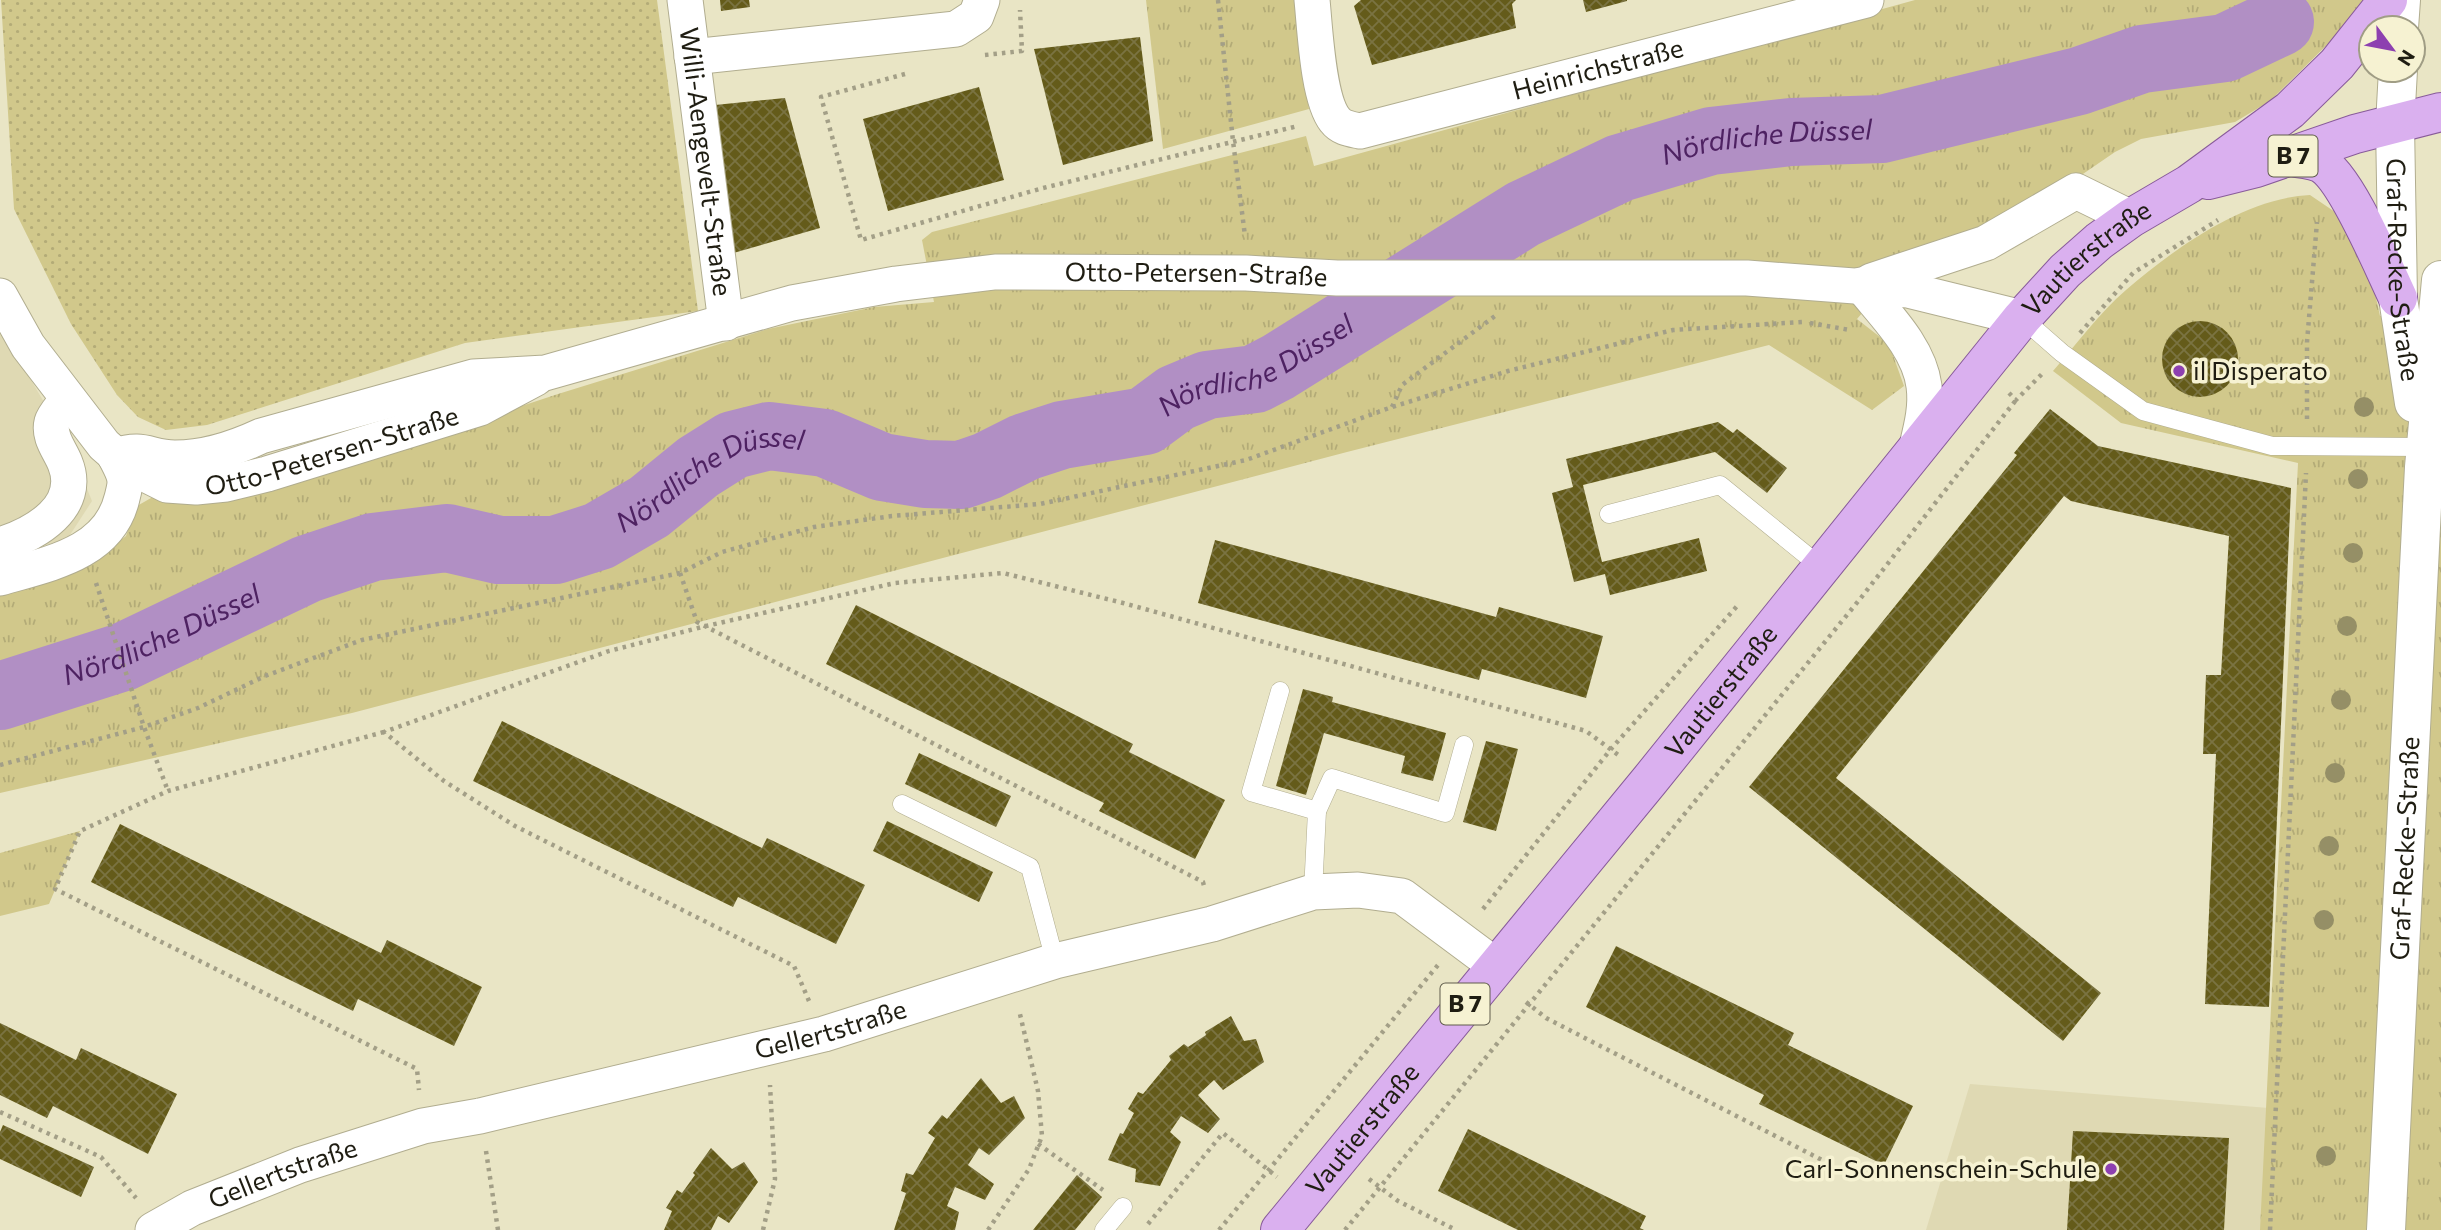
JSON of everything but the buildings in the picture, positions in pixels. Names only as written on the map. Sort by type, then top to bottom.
[{"type":"main road","name":"B 7","points":[[2189,184],[2290,110],[2337,64],[2388,0]]},
{"type":"main road","name":"B 7","points":[[2189,184],[2288,157],[2355,134],[2441,112]]},
{"type":"main road","points":[[2288,157],[2322,164],[2333,174],[2346,192],[2398,298]]},
{"type":"main road","name":"Vautierstraße","points":[[1280,1230],[1650,780],[2022,317],[2065,271],[2132,218],[2189,184]]},
{"type":"street","name":"Willi-Aengevelt-Straße","points":[[685,0],[726,323]]},
{"type":"street","points":[[692,57],[956,29],[976,16],[982,0]]},
{"type":"street","points":[[1312,0],[1324,94],[1334,118]]},
{"type":"street","name":"Heinrichstraße","points":[[1334,118],[1346,128],[1360,131],[1866,0]]},
{"type":"street","name":"Graf-Recke-Straße","points":[[2397,84],[2395,124],[2398,298],[2423,457]]},
{"type":"street","name":"Otto-Petersen-Straße","points":[[1861,285],[1986,243],[2076,191],[2132,218]]},
{"type":"street","name":"Otto-Petersen-Straße","points":[[115,456],[130,452],[147,452],[172,458],[234,449],[261,436],[473,377],[545,373],[805,300],[896,284],[995,272],[1246,273],[1337,278],[1747,278],[1908,290],[2022,317]]},
{"type":"street","name":"Graf-Recke-Straße","points":[[2386,1230],[2423,457],[2441,280]]},
{"type":"street","points":[[1861,285],[1909,346],[1922,372],[1925,399],[1916,450]]},
{"type":"street","points":[[0,296],[28,346],[67,400],[115,456],[125,482],[113,524],[102,537],[84,550],[0,578]]},
{"type":"street","points":[[0,545],[35,531],[50,520],[67,494],[69,473],[52,436],[52,422],[67,400]]},
{"type":"street","name":"Gellertstraße","points":[[156,1228],[192,1208],[300,1165],[423,1126],[480,1116],[824,1034],[1055,961],[1212,924],[1313,892],[1359,890],[1402,896],[1459,939],[1493,970]]},
{"type":"lane","points":[[2022,317],[2062,353],[2143,411],[2272,446],[2423,457]]},
{"type":"lane","points":[[1609,514],[1720,485],[1821,567]]},
{"type":"lane","points":[[1280,691],[1251,792],[1317,811]]},
{"type":"lane","points":[[1313,892],[1317,811],[1332,778],[1445,813],[1464,745]]},
{"type":"lane","points":[[902,804],[1030,867],[1055,961]]},
{"type":"lane","points":[[1104,1230],[1123,1207]]},
{"type":"path","points":[[982,56],[1022,51],[1019,0]]},
{"type":"path","points":[[1218,0],[1245,238],[1246,273]]},
{"type":"path","points":[[915,72],[821,97],[861,240],[1043,188],[1334,118]]},
{"type":"path","points":[[2270,1230],[2307,448],[2307,342],[2317,217]]},
{"type":"path","points":[[2062,353],[2133,273],[2222,218]]},
{"type":"path","points":[[1392,407],[1402,385],[1502,310],[1512,278]]},
{"type":"path","points":[[0,765],[144,727],[198,708],[265,676],[362,640],[680,573],[722,552],[814,527],[892,516],[1040,504],[1246,460],[1392,407],[1508,371],[1673,330],[1805,322],[1863,332]]},
{"type":"path","points":[[1345,1230],[1860,599],[2016,400]]},
{"type":"path","points":[[680,573],[696,622],[1203,882],[1212,924]]},
{"type":"path","points":[[423,1126],[417,1069],[55,889],[80,831],[168,791],[384,732],[609,651],[895,583],[1003,573],[1123,603],[1586,731],[1650,780]]},
{"type":"path","points":[[1219,1230],[1611,750],[1746,595]]},
{"type":"path","points":[[107,614],[168,791]]},
{"type":"path","points":[[384,732],[444,781],[515,826],[794,966],[824,1034]]},
{"type":"path","points":[[1493,970],[1546,1018],[1824,1161]]},
{"type":"path","points":[[988,1230],[1029,1169],[1042,1136],[1038,1091],[1011,975]]},
{"type":"path","points":[[763,1230],[775,1178],[768,1048]]},
{"type":"path","points":[[0,1112],[101,1157],[156,1228]]},
{"type":"path","points":[[480,1116],[498,1230]]},
{"type":"path","points":[[1038,1144],[1123,1207],[1146,1229],[1223,1133],[1255,1159]]},
{"type":"path","points":[[1340,1158],[1398,1201],[1456,1230]]},
{"type":"shaded area","points":[[0,327],[69,445],[92,501],[68,538],[0,560]]},
{"type":"shaded area","name":"Carl-Sonnenschein-Schule","points":[[1970,1084],[2281,1109],[2276,1230],[1926,1230]]},
{"type":"green space","points":[[1,0],[657,0],[698,311],[465,343],[207,425],[166,430],[138,417],[117,395],[71,324],[14,209]]},
{"type":"green space","points":[[1146,0],[1296,0],[1309,109],[1163,149]]},
{"type":"green space","points":[[1915,0],[2365,0],[2350,22],[2270,101],[2235,122],[2141,139],[2012,214],[1915,251],[1857,319],[1889,344],[1904,386],[1872,410],[1769,345],[1347,452],[352,713],[0,793],[0,591],[102,555],[126,536],[137,506],[158,494],[368,457],[768,329],[874,307],[934,302],[922,240],[932,232],[1306,136],[1314,166]]},
{"type":"green space","points":[[2310,195],[2338,214],[2374,289],[2380,316],[2441,312],[2441,1230],[2260,1230],[2298,463],[2121,423],[2053,371],[2116,299],[2188,242],[2260,205]]},
{"type":"green space","points":[[80,831],[49,904],[0,916],[0,853]]},
{"type":"waterway","name":"Nördliche Düssel","points":[[0,696],[123,657],[307,569],[373,547],[447,538],[499,550],[555,550],[599,536],[649,507],[698,467],[733,445],[769,436],[825,443],[882,467],[925,474],[961,475],[987,466],[1025,447],[1062,435],[1145,421],[1176,398],[1207,385],[1255,379],[1278,367],[1523,214],[1620,168],[1711,141],[1791,132],[1882,129],[2079,81],[2142,59],[2225,48],[2280,22]]},
{"type":"place","name":"il Disperato","points":[[2179,371]]},
{"type":"place","name":"Carl-Sonnenschein-Schule","points":[[2111,1169]]}]
